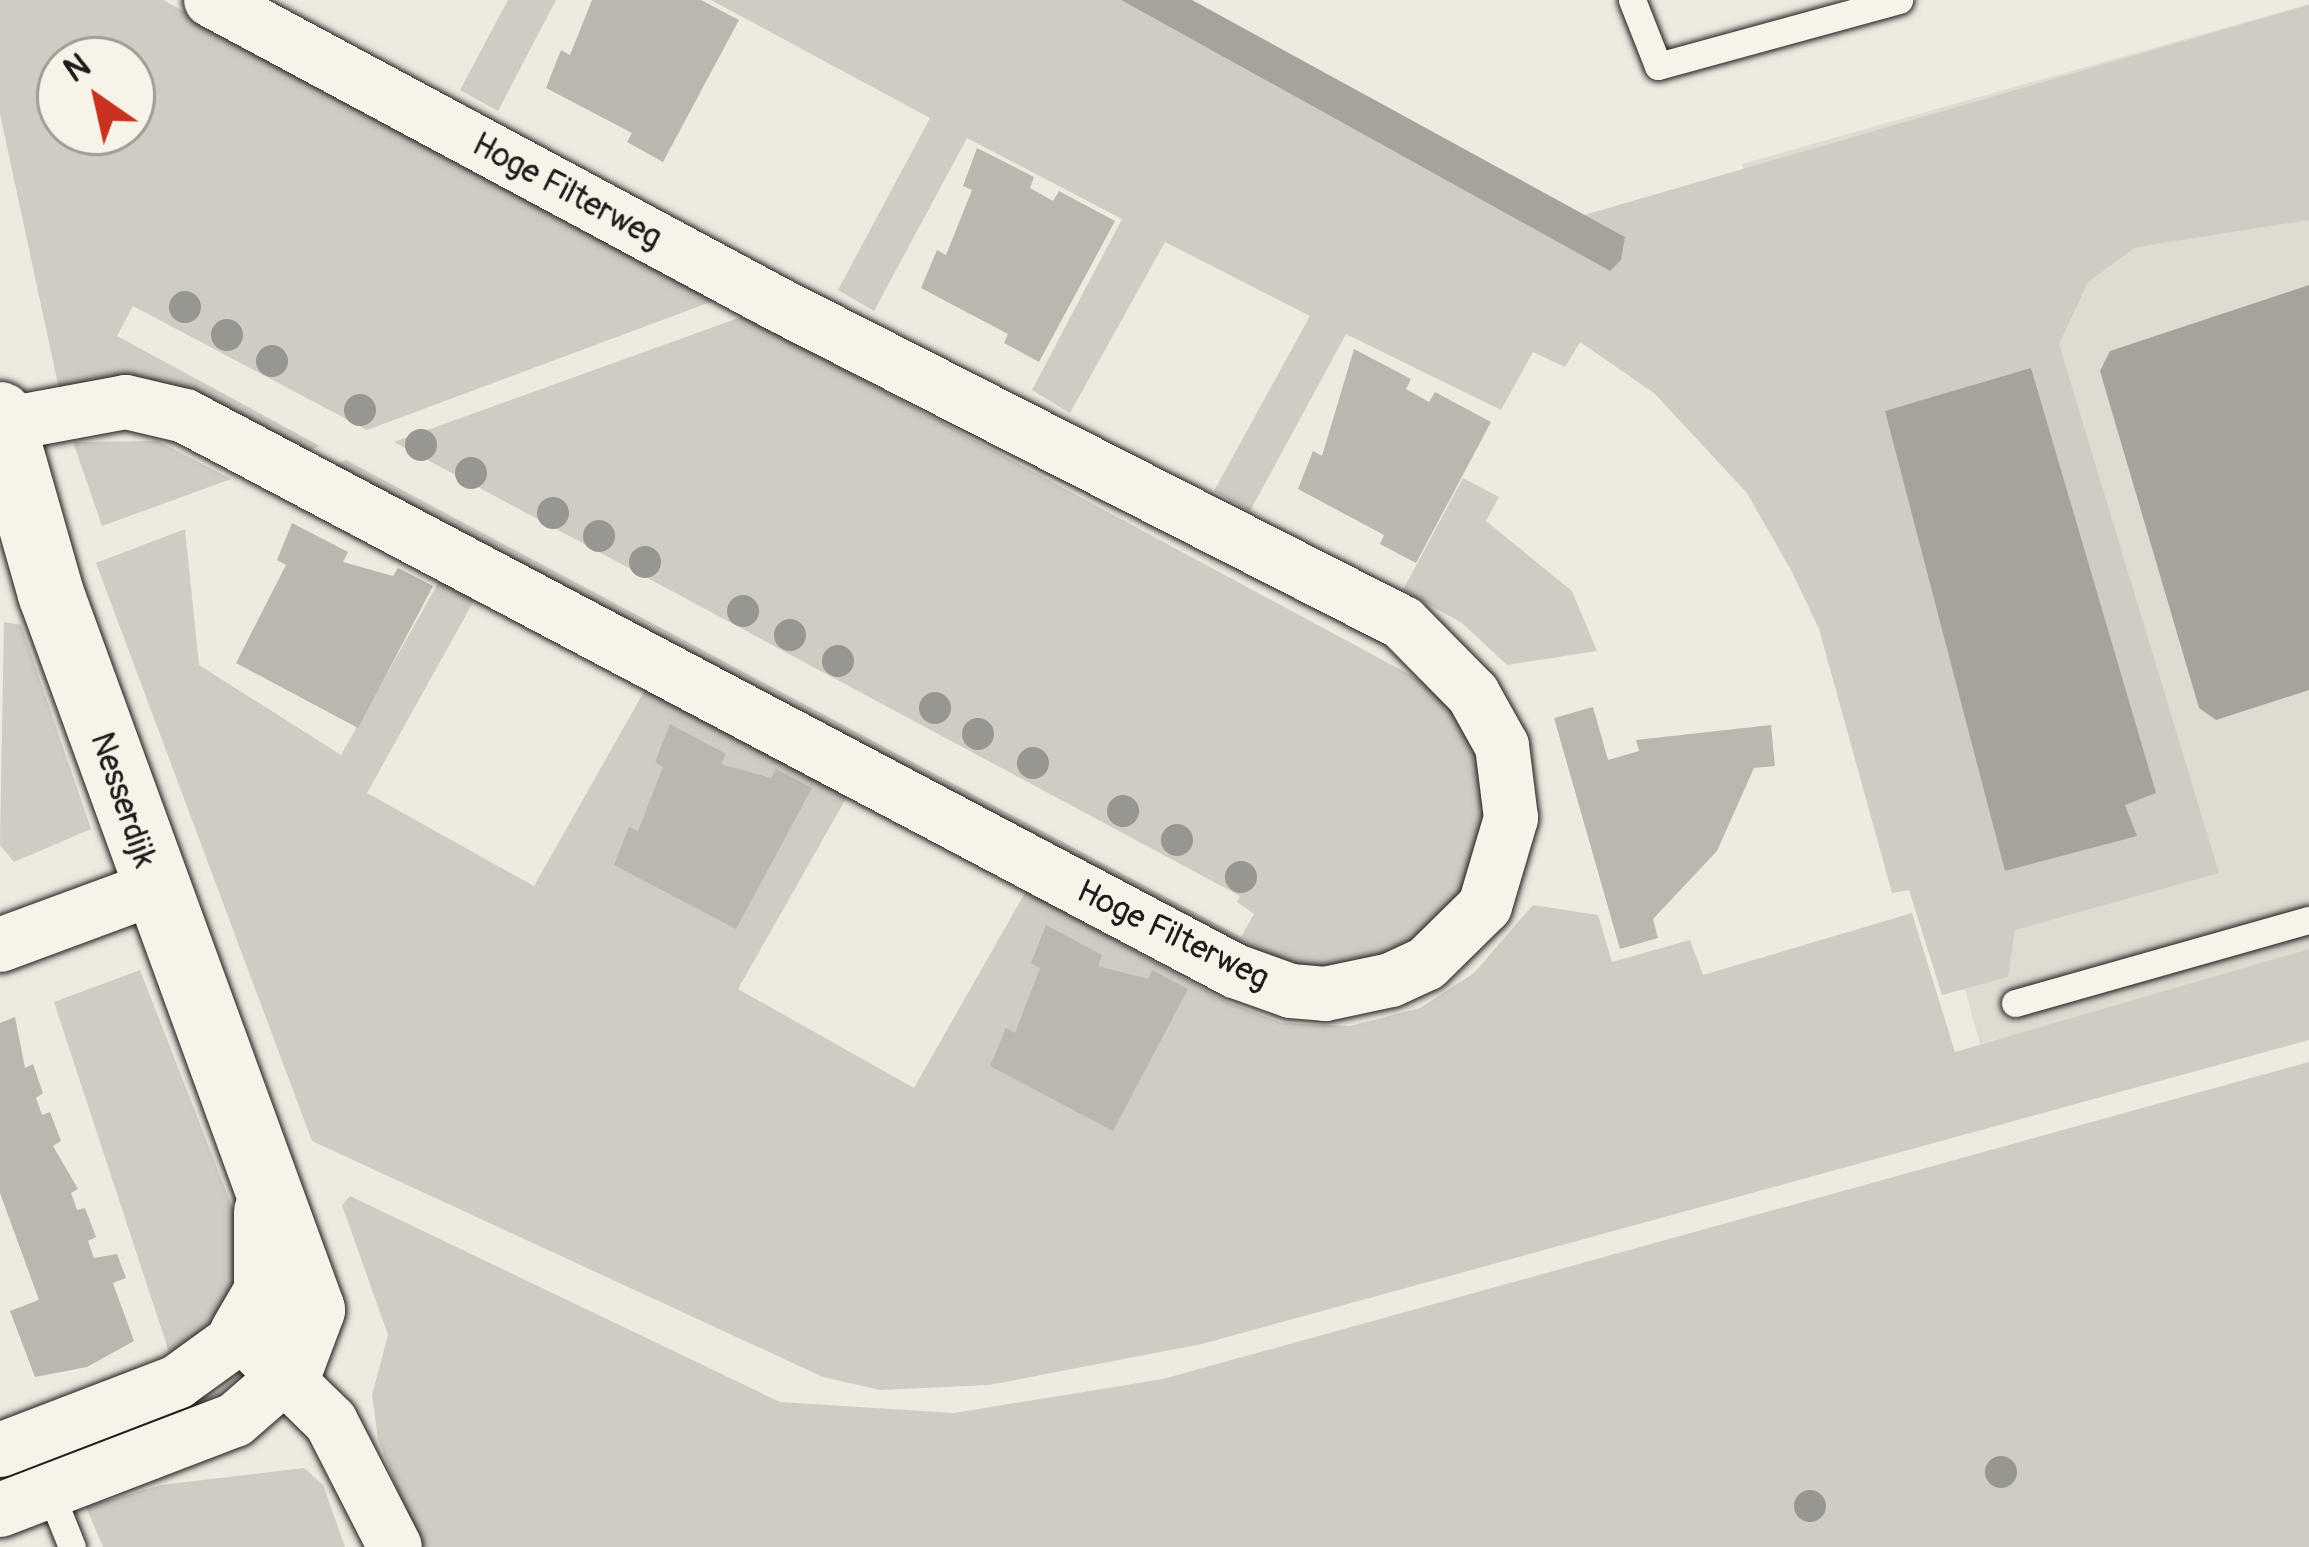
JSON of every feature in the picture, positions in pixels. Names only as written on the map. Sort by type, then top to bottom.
[{"type":"street","name":"Hoge Filterweg","points":[[1,420],[126,401],[185,416],[1235,971],[1291,991],[1325,994],[1391,980],[1426,964],[1485,906],[1511,818],[1502,746],[1473,694],[1403,622],[962,400],[211,0]]},
{"type":"street","name":"Nesserdijk","points":[[1,420],[51,594],[262,1179],[272,1250],[265,1354]]},
{"type":"street","points":[[0,945],[154,888]]},
{"type":"street","points":[[50,1492],[17,1443],[265,1354]]},
{"type":"street","points":[[0,1510],[235,1420],[265,1354]]},
{"type":"street","points":[[265,1354],[358,1464],[395,1547]]},
{"type":"lane","points":[[1632,0],[1658,66],[1899,0]]},
{"type":"lane","points":[[2014,1003],[2309,920]]},
{"type":"lane","points":[[50,1492],[72,1547]]},
{"type":"shaded area","points":[[0,0],[163,0],[716,300],[367,430],[133,306],[117,336],[320,446],[299,454],[59,389],[0,114]]},
{"type":"shaded area","points":[[508,0],[556,0],[498,111],[460,90]]},
{"type":"shaded area","points":[[711,0],[1121,0],[1610,271],[1625,237],[1584,215],[2309,5],[2309,220],[2136,247],[2088,282],[2059,344],[2219,873],[2015,930],[2008,977],[1942,995],[1909,890],[1892,893],[1819,629],[1792,572],[1747,493],[1654,393],[1580,342],[1565,367],[1533,352],[1501,410],[1346,334],[1250,511],[1214,491],[1310,316],[1165,242],[1070,413],[1032,390],[1122,219],[967,138],[874,311],[838,290],[930,118]],"holes":[[[1885,410],[2155,793],[2125,805],[2136,835]]]},
{"type":"shaded area","points":[[1121,0],[1192,0],[1625,237],[1621,260],[1610,271]]},
{"type":"shaded area","points":[[2309,4],[2309,958],[1980,1044],[1742,164]]},
{"type":"shaded area","points":[[2309,285],[2309,690],[2216,720],[2199,708],[2100,371],[2110,351]]},
{"type":"shaded area","points":[[744,316],[1442,692],[1477,747],[1490,815],[1478,870],[1445,917],[1388,964],[1299,975],[325,468],[346,460],[1241,937],[1254,914],[1237,902],[1240,896],[394,442]]},
{"type":"shaded area","points":[[2031,368],[2156,793],[2125,805],[2137,836],[2005,871],[1885,411]]},
{"type":"shaded area","points":[[158,441],[231,479],[102,526],[73,442]]},
{"type":"shaded area","points":[[1463,478],[1499,497],[1486,521],[1572,591],[1597,651],[1507,665],[1462,623],[1403,590]]},
{"type":"shaded area","points":[[185,529],[199,665],[341,755],[441,578],[476,597],[367,793],[534,886],[646,688],[848,795],[738,989],[914,1088],[1026,891],[1227,1002],[1282,1023],[1350,1026],[1420,1008],[1474,973],[1533,905],[1598,915],[1612,962],[1690,940],[1703,975],[1912,913],[1955,1052],[2309,949],[2309,1040],[1202,1344],[989,1385],[880,1390],[823,1377],[312,1141],[96,563]]},
{"type":"shaded area","points":[[4,622],[21,625],[91,829],[14,862],[0,845]]},
{"type":"shaded area","points":[[140,970],[254,1263],[200,1343],[171,1358],[54,1002]]},
{"type":"shaded area","points":[[2309,1062],[2309,1547],[420,1547],[378,1439],[372,1395],[388,1335],[342,1205],[350,1196],[780,1402],[954,1413],[1163,1379]]},
{"type":"shaded area","points":[[304,1468],[323,1485],[345,1547],[103,1547],[86,1507],[161,1485]]},
{"type":"building","points":[[592,0],[701,0],[739,20],[663,162],[627,142],[632,133],[546,88],[561,50],[570,55]]},
{"type":"building","points":[[977,148],[1034,177],[1030,188],[1053,201],[1059,191],[1115,221],[1039,362],[1004,343],[1008,334],[921,288],[937,250],[946,255],[972,190],[963,186]]},
{"type":"building","points":[[1354,349],[1411,379],[1406,389],[1429,402],[1435,392],[1491,422],[1416,563],[1380,544],[1384,535],[1298,489],[1313,451],[1322,456]]},
{"type":"building","points":[[292,523],[348,552],[343,562],[393,576],[398,568],[433,586],[358,728],[236,663],[286,565],[277,560]]},
{"type":"building","points":[[1593,707],[1608,760],[1639,751],[1636,740],[1771,725],[1775,766],[1754,768],[1717,851],[1653,919],[1658,938],[1620,949],[1554,718]]},
{"type":"building","points":[[670,724],[726,754],[721,764],[771,778],[776,769],[812,788],[736,929],[614,865],[629,827],[638,831],[663,767],[655,762]]},
{"type":"building","points":[[1046,925],[1102,955],[1098,966],[1148,979],[1152,970],[1188,989],[1113,1131],[990,1066],[1006,1028],[1015,1033],[1040,968],[1031,963]]},
{"type":"building","points":[[15,1017],[25,1068],[33,1064],[43,1093],[36,1098],[42,1115],[50,1112],[61,1141],[53,1146],[78,1189],[71,1193],[77,1210],[85,1208],[96,1237],[88,1241],[94,1258],[117,1254],[126,1278],[113,1283],[134,1341],[87,1367],[35,1377],[10,1311],[39,1300],[0,1193],[0,1023]]}]
